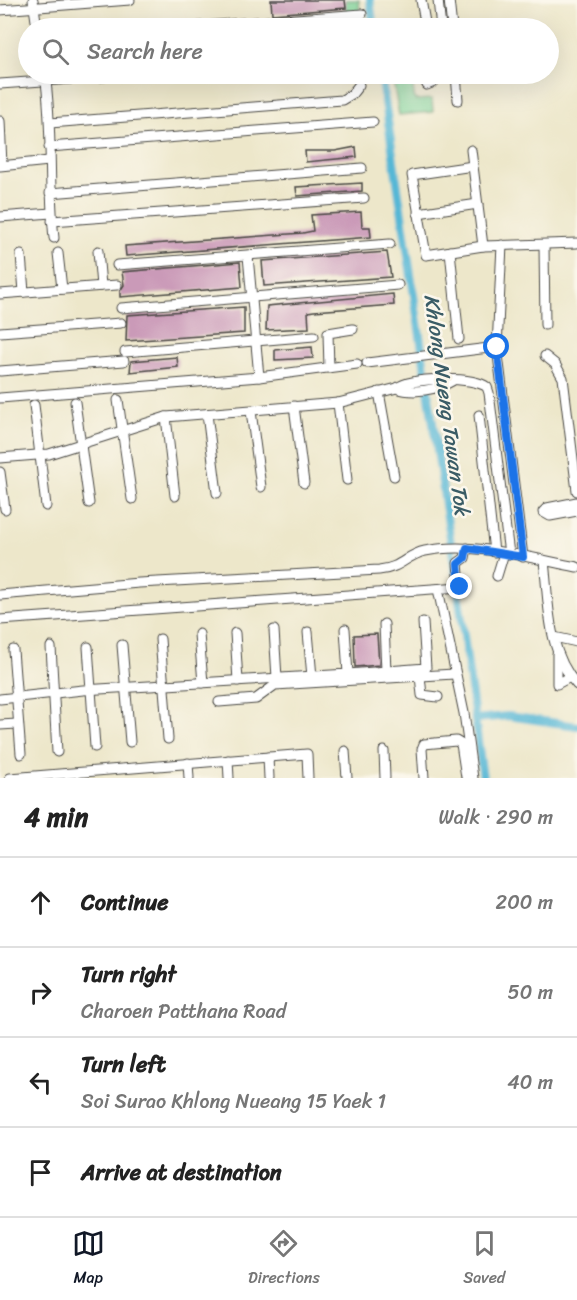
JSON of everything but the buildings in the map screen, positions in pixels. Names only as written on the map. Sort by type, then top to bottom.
[{"type":"street","points":[[0,10],[33,4],[130,0]]},
{"type":"street","points":[[421,0],[424,18]]},
{"type":"street","points":[[438,0],[440,18]]},
{"type":"street","points":[[449,0],[451,18]]},
{"type":"street","points":[[309,18],[362,14]]},
{"type":"street","points":[[0,84],[18,82]]},
{"type":"street","points":[[46,84],[50,123],[50,193],[54,238]]},
{"type":"street","points":[[457,84],[458,100]]},
{"type":"street","points":[[50,123],[342,100],[352,94],[359,85]]},
{"type":"street","points":[[0,121],[1,166],[49,161]]},
{"type":"street","points":[[49,147],[373,122]]},
{"type":"street","points":[[471,150],[483,246]]},
{"type":"street","points":[[473,166],[412,175],[426,255],[483,246],[577,243]]},
{"type":"street","points":[[50,193],[362,168]]},
{"type":"street","points":[[0,217],[51,217],[364,198]]},
{"type":"street","points":[[418,213],[478,204]]},
{"type":"street","points":[[117,265],[390,244]]},
{"type":"street","points":[[502,245],[497,347],[523,557]]},
{"type":"street","points":[[544,245],[545,325]]},
{"type":"street","points":[[98,251],[100,286]]},
{"type":"street","points":[[450,251],[459,339]]},
{"type":"street","points":[[58,253],[62,289]]},
{"type":"street","points":[[21,255],[24,292]]},
{"type":"street","points":[[248,256],[259,378]]},
{"type":"street","points":[[0,294],[117,285]]},
{"type":"street","points":[[121,308],[398,285]]},
{"type":"street","points":[[0,332],[121,323]]},
{"type":"street","points":[[329,368],[328,333],[353,329]]},
{"type":"street","points":[[0,371],[254,340],[314,336]]},
{"type":"street","points":[[0,398],[259,378],[497,347]]},
{"type":"street","points":[[544,356],[555,364],[563,378],[577,491]]},
{"type":"street","points":[[0,458],[40,455],[166,417],[338,403],[402,387],[452,381],[479,382],[487,387],[503,553],[497,576]]},
{"type":"street","points":[[379,392],[394,476]]},
{"type":"street","points":[[118,400],[124,429],[132,499]]},
{"type":"street","points":[[75,402],[89,503]]},
{"type":"street","points":[[338,403],[347,480]]},
{"type":"street","points":[[34,405],[46,507]]},
{"type":"street","points":[[294,406],[303,483]]},
{"type":"street","points":[[251,411],[261,487]]},
{"type":"street","points":[[207,414],[217,493]]},
{"type":"street","points":[[479,415],[503,553]]},
{"type":"street","points":[[166,417],[175,496]]},
{"type":"street","points":[[0,472],[5,509]]},
{"type":"street","points":[[577,502],[547,508],[543,512],[549,516],[577,512]]},
{"type":"street","points":[[0,594],[385,570],[399,566],[424,551],[457,548],[503,553],[577,567]]},
{"type":"street","points":[[0,620],[460,587],[458,564],[465,558],[467,548]]},
{"type":"street","points":[[544,561],[557,654],[557,684],[574,681],[557,654]]},
{"type":"street","points":[[440,589],[454,674],[464,713],[473,778]]},
{"type":"street","points":[[0,699],[90,690],[426,668],[423,622]]},
{"type":"street","points":[[384,624],[386,671]]},
{"type":"street","points":[[345,629],[348,674]]},
{"type":"street","points":[[274,630],[277,678]]},
{"type":"street","points":[[308,632],[312,676]]},
{"type":"street","points":[[235,633],[238,681]]},
{"type":"street","points":[[199,634],[203,683]]},
{"type":"street","points":[[554,637],[577,642]]},
{"type":"street","points":[[160,639],[168,739]]},
{"type":"street","points":[[123,645],[130,742]]},
{"type":"street","points":[[51,647],[57,752]]},
{"type":"street","points":[[88,647],[95,747]]},
{"type":"street","points":[[13,650],[21,754]]},
{"type":"street","points":[[219,702],[256,699],[275,685],[454,674]]},
{"type":"street","points":[[420,676],[422,695],[438,697]]},
{"type":"street","points":[[0,725],[17,724]]},
{"type":"street","points":[[424,778],[423,746],[456,741],[461,744],[466,777]]},
{"type":"street","points":[[345,751],[347,778]]},
{"type":"street","points":[[384,751],[386,778]]},
{"type":"street","points":[[16,778],[106,774],[149,766],[307,754],[308,778]]},
{"type":"street","points":[[268,757],[269,778]]},
{"type":"street","points":[[228,760],[229,778]]},
{"type":"street","points":[[188,764],[189,778]]},
{"type":"street","points":[[149,766],[149,778]]},
{"type":"green space","points":[[345,0],[359,0],[360,13],[346,13]]},
{"type":"green space","points":[[394,84],[413,84],[415,100],[432,99],[433,112],[399,115]]},
{"type":"waterway","name":"Khlong Nueng Tawan Tok","points":[[370,0],[373,18]]},
{"type":"waterway","name":"Khlong Nueng Tawan Tok","points":[[382,84],[455,571]]},
{"type":"waterway","name":"Khlong Nueng Tawan Tok","points":[[457,583],[483,778]]},
{"type":"waterway","points":[[475,719],[508,716],[577,726]]},
{"type":"route","points":[[460,587],[458,564],[465,558],[467,548],[523,557],[497,347]]}]
